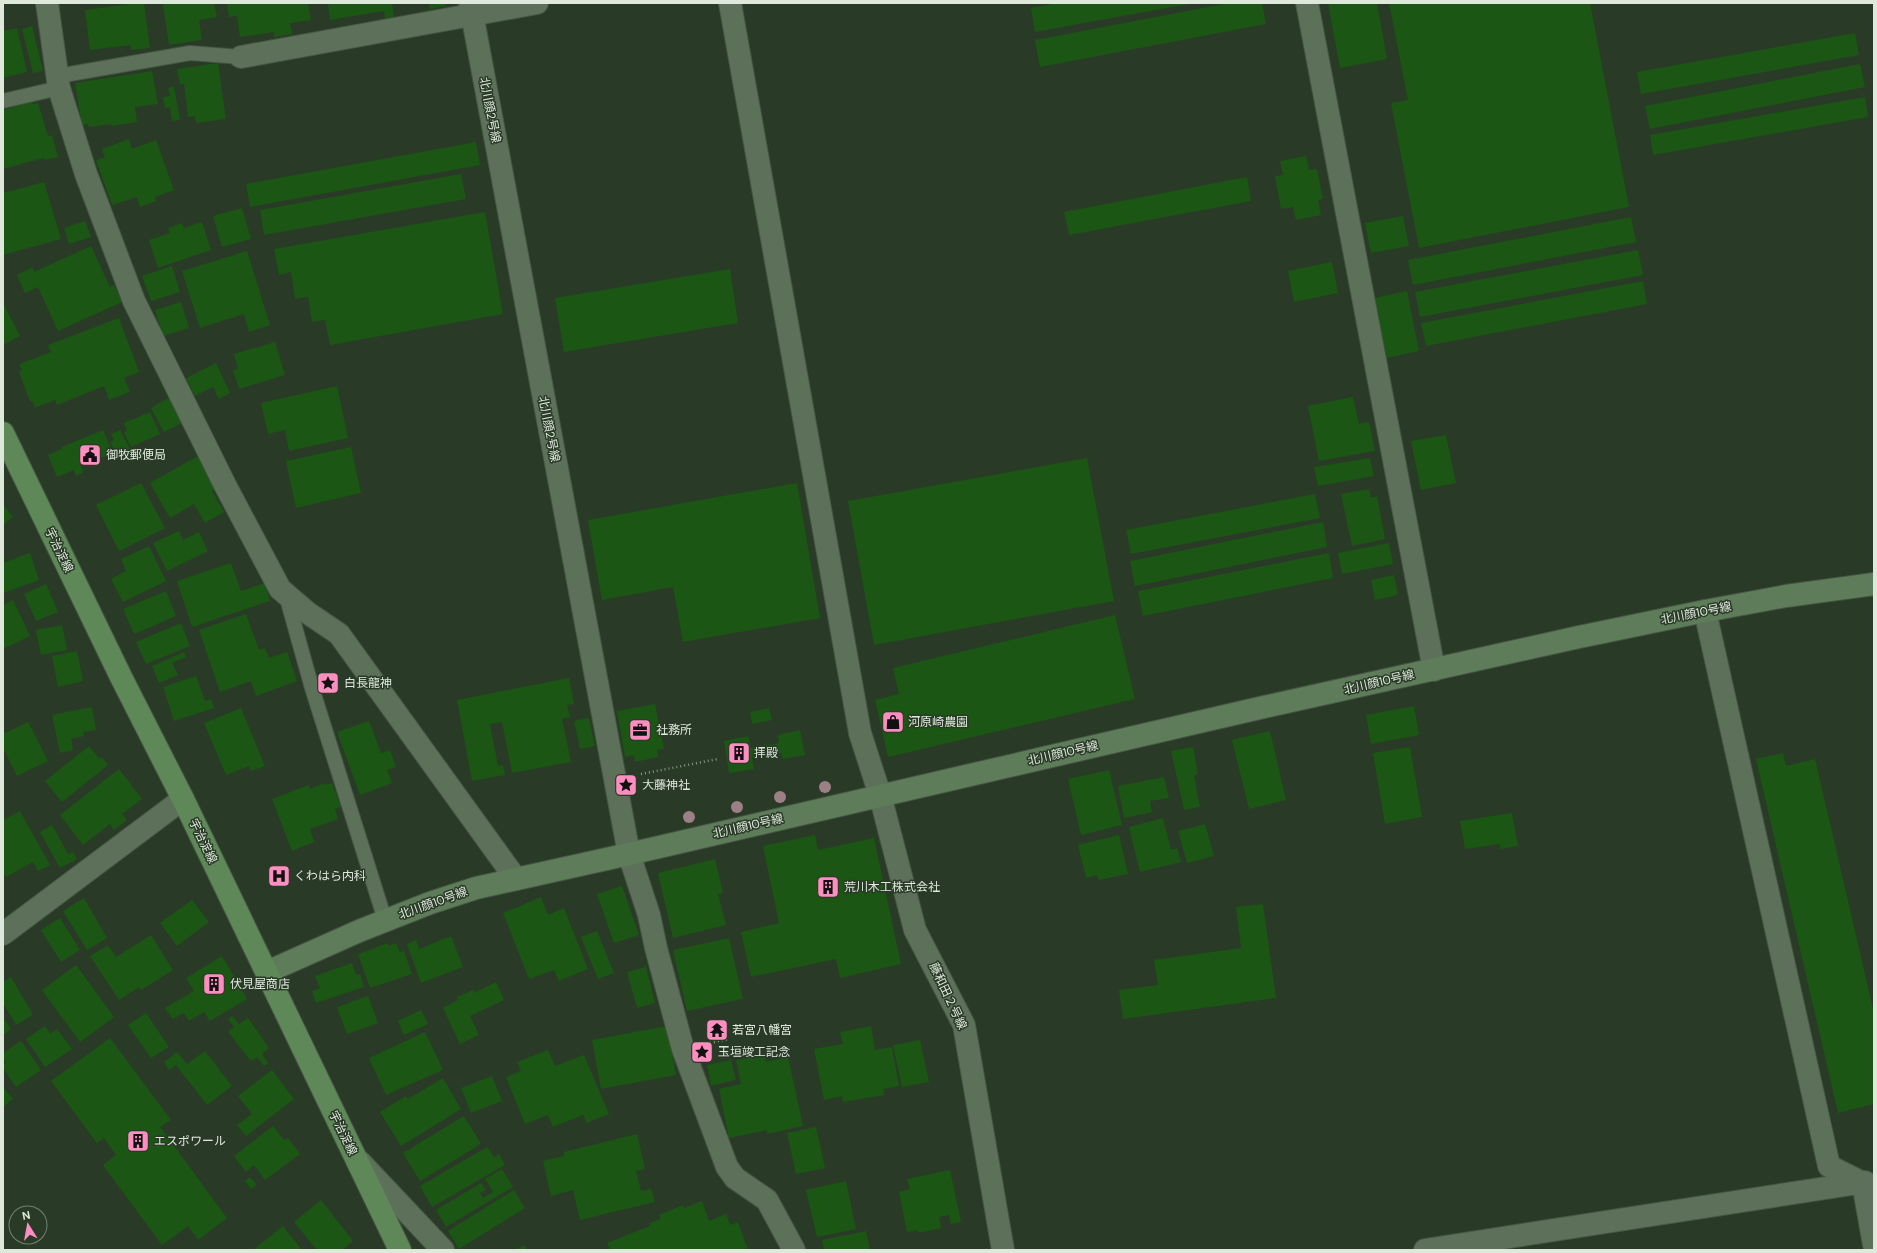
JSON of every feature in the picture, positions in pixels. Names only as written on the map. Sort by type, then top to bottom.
[{"type":"main road","name":"宇治淀線","points":[[3,433],[120,677],[183,799],[400,1250]]},
{"type":"street","points":[[47,3],[59,82],[86,174],[134,301],[225,485],[280,589],[308,613],[339,634],[516,879]]},
{"type":"street","points":[[241,57],[471,9],[538,3]]},
{"type":"street","name":"藤和田２号線","points":[[730,3],[860,733],[880,795],[915,930],[964,1025],[1003,1250]]},
{"type":"street","points":[[1307,3],[1434,670]]},
{"type":"street","name":"北川顔2号線","points":[[471,9],[629,854],[649,915],[656,948],[683,1049],[727,1167],[735,1178],[767,1200],[794,1250]]},
{"type":"street","name":"北川顔10号線","points":[[267,972],[385,920],[476,888],[1434,670],[1705,611],[1786,596],[1874,584]]},
{"type":"street","points":[[1705,611],[1829,1166],[1868,1182]]},
{"type":"street","points":[[3,934],[183,799]]},
{"type":"street","points":[[355,1157],[443,1250]]},
{"type":"street","points":[[1868,1182],[1874,1245]]},
{"type":"street","points":[[1425,1250],[1868,1182]]},
{"type":"lane","points":[[3,101],[59,82],[190,53],[241,57]]},
{"type":"lane","points":[[285,593],[312,688],[385,920]]},
{"type":"path","points":[[615,780],[718,759]]},
{"type":"path","points":[[717,1041],[729,1039]]},
{"type":"building","points":[[144,3],[150,48],[131,50],[131,45],[90,50],[85,10]]},
{"type":"building","points":[[214,3],[217,17],[199,20],[202,40],[169,45],[163,4]]},
{"type":"building","points":[[227,3],[308,3],[311,20],[290,23],[292,34],[274,37],[274,32],[240,37],[237,16],[229,17]]},
{"type":"building","points":[[328,3],[392,3],[394,17],[385,19],[384,11],[330,20]]},
{"type":"building","points":[[429,3],[446,3],[446,6],[430,9]]},
{"type":"building","points":[[1057,3],[1189,4],[1035,32],[1031,8]]},
{"type":"building","points":[[1229,3],[1262,3],[1266,24],[1040,67],[1035,40]]},
{"type":"building","points":[[1328,3],[1377,3],[1387,59],[1340,68]]},
{"type":"building","points":[[1389,3],[1590,3],[1629,207],[1419,248],[1391,103],[1408,100]]},
{"type":"building","points":[[32,26],[43,71],[33,73],[22,29]]},
{"type":"building","points":[[17,28],[27,72],[3,78],[3,31]]},
{"type":"building","points":[[1855,33],[1859,55],[1641,94],[1637,72]]},
{"type":"building","points":[[218,63],[226,119],[196,123],[195,116],[188,117],[184,84],[180,84],[177,69]]},
{"type":"building","points":[[1860,64],[1865,87],[1650,129],[1645,106]]},
{"type":"building","points":[[152,71],[158,104],[135,107],[137,122],[112,126],[111,124],[89,127],[88,124],[82,125],[75,83]]},
{"type":"building","points":[[174,86],[180,120],[172,121],[170,107],[165,108],[163,97],[170,96],[168,88]]},
{"type":"building","points":[[1865,97],[1868,117],[1653,155],[1650,135]]},
{"type":"building","points":[[32,102],[33,104],[38,103],[48,136],[52,135],[58,157],[45,160],[44,158],[3,169],[3,110]]},
{"type":"building","points":[[129,139],[132,149],[156,140],[174,190],[155,197],[156,201],[140,207],[137,197],[112,205],[96,160],[105,158],[102,149]]},
{"type":"building","points":[[476,142],[480,165],[250,207],[246,184]]},
{"type":"building","points":[[1306,156],[1309,170],[1317,169],[1323,199],[1318,200],[1321,215],[1296,220],[1293,207],[1281,209],[1275,176],[1283,175],[1280,161]]},
{"type":"building","points":[[461,174],[466,199],[264,235],[260,210]]},
{"type":"building","points":[[1247,177],[1251,201],[1069,235],[1064,212]]},
{"type":"building","points":[[44,182],[61,239],[3,255],[3,193]]},
{"type":"building","points":[[242,208],[251,239],[222,247],[213,216]]},
{"type":"building","points":[[485,212],[503,314],[330,345],[325,320],[312,322],[308,297],[295,299],[291,272],[279,275],[274,249]]},
{"type":"building","points":[[1403,216],[1409,246],[1371,253],[1365,223]]},
{"type":"building","points":[[1631,217],[1636,242],[1413,285],[1408,260]]},
{"type":"building","points":[[85,221],[91,237],[69,244],[64,228]]},
{"type":"building","points":[[202,222],[211,250],[158,268],[149,240],[170,233],[168,228],[182,223],[184,228]]},
{"type":"building","points":[[91,246],[110,287],[114,285],[122,302],[58,331],[38,287],[25,293],[17,275],[33,267],[34,272]]},
{"type":"building","points":[[1638,250],[1643,275],[1420,317],[1415,292]]},
{"type":"building","points":[[247,251],[270,325],[249,332],[244,314],[200,328],[182,271]]},
{"type":"building","points":[[1332,262],[1338,293],[1294,302],[1288,271]]},
{"type":"building","points":[[172,266],[180,292],[151,301],[142,276]]},
{"type":"building","points":[[730,269],[738,323],[564,352],[555,298]]},
{"type":"building","points":[[1643,281],[1647,304],[1426,346],[1421,323]]},
{"type":"building","points":[[1407,291],[1419,351],[1387,358],[1375,298]]},
{"type":"building","points":[[181,302],[189,328],[163,336],[155,310]]},
{"type":"building","points":[[3,303],[20,336],[3,345]]},
{"type":"building","points":[[119,318],[139,372],[124,378],[130,392],[109,400],[104,386],[57,405],[55,400],[35,408],[32,401],[30,401],[19,372],[22,370],[19,364],[51,352],[48,345]]},
{"type":"building","points":[[275,342],[285,375],[239,389],[233,370],[238,369],[234,354]]},
{"type":"building","points":[[216,363],[230,393],[219,399],[213,387],[195,396],[186,378]]},
{"type":"building","points":[[337,386],[348,438],[289,451],[285,430],[268,434],[261,403]]},
{"type":"building","points":[[172,396],[186,421],[164,432],[151,408]]},
{"type":"building","points":[[1353,397],[1359,424],[1369,422],[1375,451],[1319,461],[1308,406]]},
{"type":"building","points":[[150,412],[160,434],[131,447],[124,432],[127,431],[124,423]]},
{"type":"building","points":[[103,430],[113,453],[81,466],[83,473],[76,476],[74,470],[57,477],[48,455],[62,449],[62,447]]},
{"type":"building","points":[[120,430],[130,449],[118,456],[110,442],[114,440],[111,434]]},
{"type":"building","points":[[1446,435],[1456,483],[1421,490],[1411,441]]},
{"type":"building","points":[[351,447],[361,493],[296,508],[286,461]]},
{"type":"building","points":[[198,456],[216,488],[212,491],[224,512],[205,523],[194,504],[170,518],[150,483]]},
{"type":"building","points":[[1087,458],[1114,601],[874,645],[848,501]]},
{"type":"building","points":[[1370,458],[1374,476],[1318,486],[1314,467]]},
{"type":"building","points":[[141,483],[165,528],[119,551],[96,505]]},
{"type":"building","points":[[797,483],[820,618],[683,642],[673,587],[602,600],[588,520]]},
{"type":"building","points":[[1369,489],[1371,498],[1377,496],[1385,539],[1352,546],[1341,494]]},
{"type":"building","points":[[1315,494],[1320,518],[1131,554],[1126,530]]},
{"type":"building","points":[[3,505],[13,517],[3,525]]},
{"type":"building","points":[[1323,522],[1327,547],[1135,586],[1130,561]]},
{"type":"building","points":[[179,531],[183,540],[199,532],[208,551],[167,571],[153,543]]},
{"type":"building","points":[[1389,543],[1393,564],[1342,574],[1338,553]]},
{"type":"building","points":[[149,546],[166,581],[123,602],[111,579],[126,571],[121,559]]},
{"type":"building","points":[[30,553],[39,580],[3,593],[3,563]]},
{"type":"building","points":[[1329,553],[1333,578],[1143,616],[1138,591]]},
{"type":"building","points":[[231,563],[241,591],[265,583],[270,601],[192,627],[177,581]]},
{"type":"building","points":[[1394,575],[1398,595],[1375,600],[1371,580]]},
{"type":"building","points":[[46,584],[58,612],[36,621],[24,594]]},
{"type":"building","points":[[166,591],[176,616],[134,634],[123,609]]},
{"type":"building","points":[[13,600],[30,636],[3,649],[3,605]]},
{"type":"building","points":[[246,614],[259,650],[265,648],[269,658],[287,652],[297,681],[256,696],[251,681],[220,692],[199,630]]},
{"type":"building","points":[[1115,615],[1135,699],[888,757],[875,700],[899,694],[893,668]]},
{"type":"building","points":[[181,623],[190,646],[146,664],[136,642]]},
{"type":"building","points":[[62,625],[67,650],[41,655],[36,630]]},
{"type":"building","points":[[77,651],[83,681],[58,687],[52,656]]},
{"type":"building","points":[[184,652],[186,657],[172,663],[178,675],[159,683],[152,666]]},
{"type":"building","points":[[196,676],[205,701],[211,699],[214,708],[174,721],[163,687]]},
{"type":"building","points":[[569,678],[574,704],[567,705],[570,717],[562,719],[571,762],[512,773],[502,722],[490,724],[498,766],[503,765],[505,775],[472,781],[457,700]]},
{"type":"building","name":"社務所","points":[[655,704],[664,749],[657,750],[658,757],[635,762],[634,755],[625,757],[617,711]]},
{"type":"building","points":[[1414,706],[1419,735],[1371,744],[1366,715]]},
{"type":"building","points":[[92,707],[96,730],[83,732],[84,736],[71,739],[73,750],[60,753],[52,715]]},
{"type":"building","points":[[241,708],[265,766],[251,771],[249,766],[226,775],[204,723]]},
{"type":"building","points":[[769,708],[772,720],[752,724],[750,712]]},
{"type":"building","points":[[589,718],[595,746],[580,749],[574,721]]},
{"type":"building","points":[[369,721],[381,753],[390,750],[396,767],[387,770],[392,783],[360,795],[337,732]]},
{"type":"building","points":[[28,722],[48,761],[17,776],[3,748],[3,734]]},
{"type":"building","points":[[800,730],[805,755],[783,759],[781,753],[752,758],[754,769],[729,773],[724,741],[748,736],[751,748],[779,743],[778,735]]},
{"type":"building","points":[[1270,731],[1286,800],[1249,809],[1232,740]]},
{"type":"building","points":[[89,746],[100,759],[102,757],[108,765],[62,802],[45,781]]},
{"type":"building","points":[[1193,747],[1198,774],[1194,775],[1200,807],[1184,810],[1171,751]]},
{"type":"building","points":[[1410,747],[1422,817],[1385,824],[1373,753]]},
{"type":"building","points":[[1783,753],[1786,766],[1815,759],[1874,1013],[1874,1104],[1838,1113],[1756,759]]},
{"type":"building","points":[[119,769],[142,799],[122,814],[127,820],[114,830],[110,824],[83,845],[60,815]]},
{"type":"building","points":[[1109,770],[1122,825],[1081,835],[1068,779]]},
{"type":"building","points":[[1164,777],[1169,798],[1150,801],[1152,812],[1124,818],[1118,786]]},
{"type":"building","points":[[324,783],[325,785],[332,783],[341,807],[335,809],[338,819],[310,829],[314,842],[292,851],[272,799],[309,785],[310,789]]},
{"type":"building","points":[[20,811],[50,865],[38,871],[33,862],[6,877],[3,872],[3,820]]},
{"type":"building","points":[[1512,813],[1518,846],[1500,849],[1500,844],[1465,849],[1460,821]]},
{"type":"building","points":[[1163,818],[1171,850],[1177,848],[1181,862],[1140,872],[1129,827]]},
{"type":"building","points":[[1205,824],[1214,856],[1187,863],[1178,831]]},
{"type":"building","points":[[52,825],[68,854],[73,852],[77,859],[60,868],[40,832]]},
{"type":"building","name":"荒川木工株式会社","points":[[815,835],[818,850],[874,838],[901,964],[840,978],[836,959],[751,977],[741,932],[779,923],[763,846]]},
{"type":"building","points":[[1119,835],[1128,874],[1099,880],[1097,875],[1086,878],[1078,845]]},
{"type":"building","points":[[715,859],[723,893],[718,894],[726,925],[673,938],[658,873]]},
{"type":"building","points":[[622,886],[639,935],[614,943],[597,894]]},
{"type":"building","points":[[541,897],[548,915],[564,908],[588,969],[559,981],[554,970],[529,979],[503,913]]},
{"type":"building","points":[[84,898],[107,938],[87,950],[63,911]]},
{"type":"building","points":[[192,900],[209,922],[177,946],[160,923]]},
{"type":"building","points":[[1263,904],[1276,998],[1123,1019],[1119,990],[1158,985],[1154,960],[1241,948],[1236,907]]},
{"type":"building","points":[[60,918],[80,950],[61,962],[41,930]]},
{"type":"building","points":[[597,931],[614,973],[598,979],[581,937]]},
{"type":"building","points":[[151,935],[173,970],[141,990],[139,987],[119,1000],[90,956],[108,945],[116,957]]},
{"type":"building","points":[[451,936],[463,967],[421,983],[407,944],[416,940],[419,949]]},
{"type":"building","points":[[729,938],[743,999],[687,1011],[673,950]]},
{"type":"building","points":[[388,943],[388,946],[396,943],[400,952],[404,951],[412,974],[370,988],[358,954]]},
{"type":"building","name":"伏見屋商店","points":[[222,956],[247,999],[210,1021],[204,1012],[189,1021],[184,1013],[173,1019],[165,1008],[194,991],[186,978]]},
{"type":"building","points":[[352,963],[356,975],[360,974],[364,987],[316,1003],[312,991],[320,988],[315,976]]},
{"type":"building","points":[[76,965],[114,1017],[80,1042],[42,990]]},
{"type":"building","points":[[646,967],[655,1003],[637,1008],[627,972]]},
{"type":"building","points":[[11,977],[33,1015],[16,1025],[3,1003],[3,982]]},
{"type":"building","points":[[496,982],[504,1000],[470,1016],[479,1035],[460,1044],[443,1008],[458,1000],[457,997],[473,990],[474,993]]},
{"type":"building","points":[[368,996],[378,1023],[347,1034],[337,1007]]},
{"type":"building","points":[[421,1010],[428,1024],[404,1035],[398,1021]]},
{"type":"building","points":[[146,1013],[169,1047],[151,1058],[128,1025]]},
{"type":"building","points":[[232,1016],[239,1024],[248,1018],[269,1048],[262,1054],[268,1063],[264,1066],[257,1057],[251,1061],[228,1032],[234,1027],[228,1019]]},
{"type":"building","points":[[3,1018],[11,1029],[3,1035]]},
{"type":"building","points":[[725,1020],[726,1025],[718,1026],[717,1021]]},
{"type":"building","points":[[45,1026],[50,1034],[57,1029],[72,1049],[45,1067],[26,1039]]},
{"type":"building","points":[[667,1026],[676,1075],[601,1089],[592,1040]]},
{"type":"building","points":[[871,1026],[875,1050],[892,1047],[899,1086],[883,1089],[884,1095],[843,1102],[842,1096],[824,1100],[814,1049],[843,1044],[840,1032]]},
{"type":"building","points":[[425,1032],[443,1070],[386,1095],[369,1058]]},
{"type":"building","name":"エスポワール","points":[[110,1038],[171,1120],[160,1127],[227,1218],[198,1240],[188,1226],[162,1245],[103,1165],[116,1155],[104,1138],[97,1143],[51,1081]]},
{"type":"building","points":[[920,1040],[929,1082],[902,1087],[893,1045]]},
{"type":"building","points":[[21,1041],[41,1070],[16,1087],[3,1068],[3,1065],[6,1063],[3,1058],[3,1053]]},
{"type":"building","points":[[548,1050],[555,1066],[584,1055],[609,1114],[587,1123],[583,1115],[553,1127],[548,1115],[525,1124],[506,1077],[521,1071],[517,1062]]},
{"type":"building","points":[[205,1051],[232,1086],[207,1105],[176,1065],[169,1070],[164,1062],[177,1052],[187,1064]]},
{"type":"building","points":[[765,1054],[766,1062],[788,1057],[803,1126],[767,1134],[767,1130],[729,1138],[719,1089],[741,1084],[736,1060]]},
{"type":"building","points":[[731,1060],[736,1080],[711,1086],[707,1065]]},
{"type":"building","points":[[272,1070],[294,1099],[246,1136],[237,1125],[252,1114],[238,1096]]},
{"type":"building","points":[[492,1076],[502,1101],[471,1113],[461,1088]]},
{"type":"building","points":[[443,1078],[461,1109],[401,1146],[380,1112],[406,1096],[408,1099]]},
{"type":"building","points":[[3,1087],[13,1099],[3,1107]]},
{"type":"building","points":[[464,1116],[481,1144],[420,1181],[403,1153]]},
{"type":"building","points":[[273,1126],[284,1140],[288,1138],[300,1154],[265,1180],[254,1165],[246,1172],[234,1156]]},
{"type":"building","points":[[816,1127],[825,1168],[796,1174],[787,1133]]},
{"type":"building","points":[[637,1134],[645,1169],[636,1171],[641,1191],[651,1189],[655,1202],[580,1220],[573,1190],[551,1196],[543,1161],[564,1156],[564,1152]]},
{"type":"building","points":[[487,1147],[494,1157],[499,1154],[505,1165],[432,1207],[420,1186]]},
{"type":"building","points":[[502,1169],[513,1187],[446,1227],[436,1210],[481,1183],[486,1190],[480,1193],[483,1198],[493,1192],[485,1179]]},
{"type":"building","points":[[950,1170],[961,1222],[951,1224],[949,1215],[939,1217],[941,1228],[919,1233],[918,1230],[907,1232],[899,1192],[910,1189],[907,1179]]},
{"type":"building","points":[[250,1177],[257,1185],[251,1189],[245,1181]]},
{"type":"building","points":[[846,1181],[856,1229],[817,1237],[806,1190]]},
{"type":"building","points":[[514,1190],[525,1208],[459,1249],[448,1231]]},
{"type":"building","points":[[321,1200],[353,1241],[342,1250],[317,1250],[294,1222]]},
{"type":"building","points":[[702,1201],[709,1221],[726,1214],[730,1225],[738,1222],[748,1250],[610,1250],[607,1243],[650,1226],[649,1223],[661,1219],[659,1215],[683,1205],[684,1208]]},
{"type":"building","points":[[283,1226],[302,1250],[253,1250]]},
{"type":"building","points":[[866,1231],[870,1250],[824,1250],[822,1240]]},
{"type":"building","points":[[524,1245],[527,1250],[516,1250]]},
{"type":"place","name":"御牧郵便局","points":[[90,455]]},
{"type":"place","name":"白長龍神","points":[[328,683]]},
{"type":"place","name":"河原崎農園","points":[[893,722]]},
{"type":"place","name":"社務所","points":[[640,730]]},
{"type":"place","name":"拝殿","points":[[739,753]]},
{"type":"place","name":"大藤神社","points":[[626,785]]},
{"type":"place","name":"くわはら内科","points":[[279,876]]},
{"type":"place","name":"荒川木工株式会社","points":[[828,887]]},
{"type":"place","name":"伏見屋商店","points":[[214,984]]},
{"type":"place","name":"若宮八幡宮","points":[[717,1030]]},
{"type":"place","name":"玉垣竣工記念","points":[[702,1052]]},
{"type":"place","name":"エスポワール","points":[[138,1141]]}]
